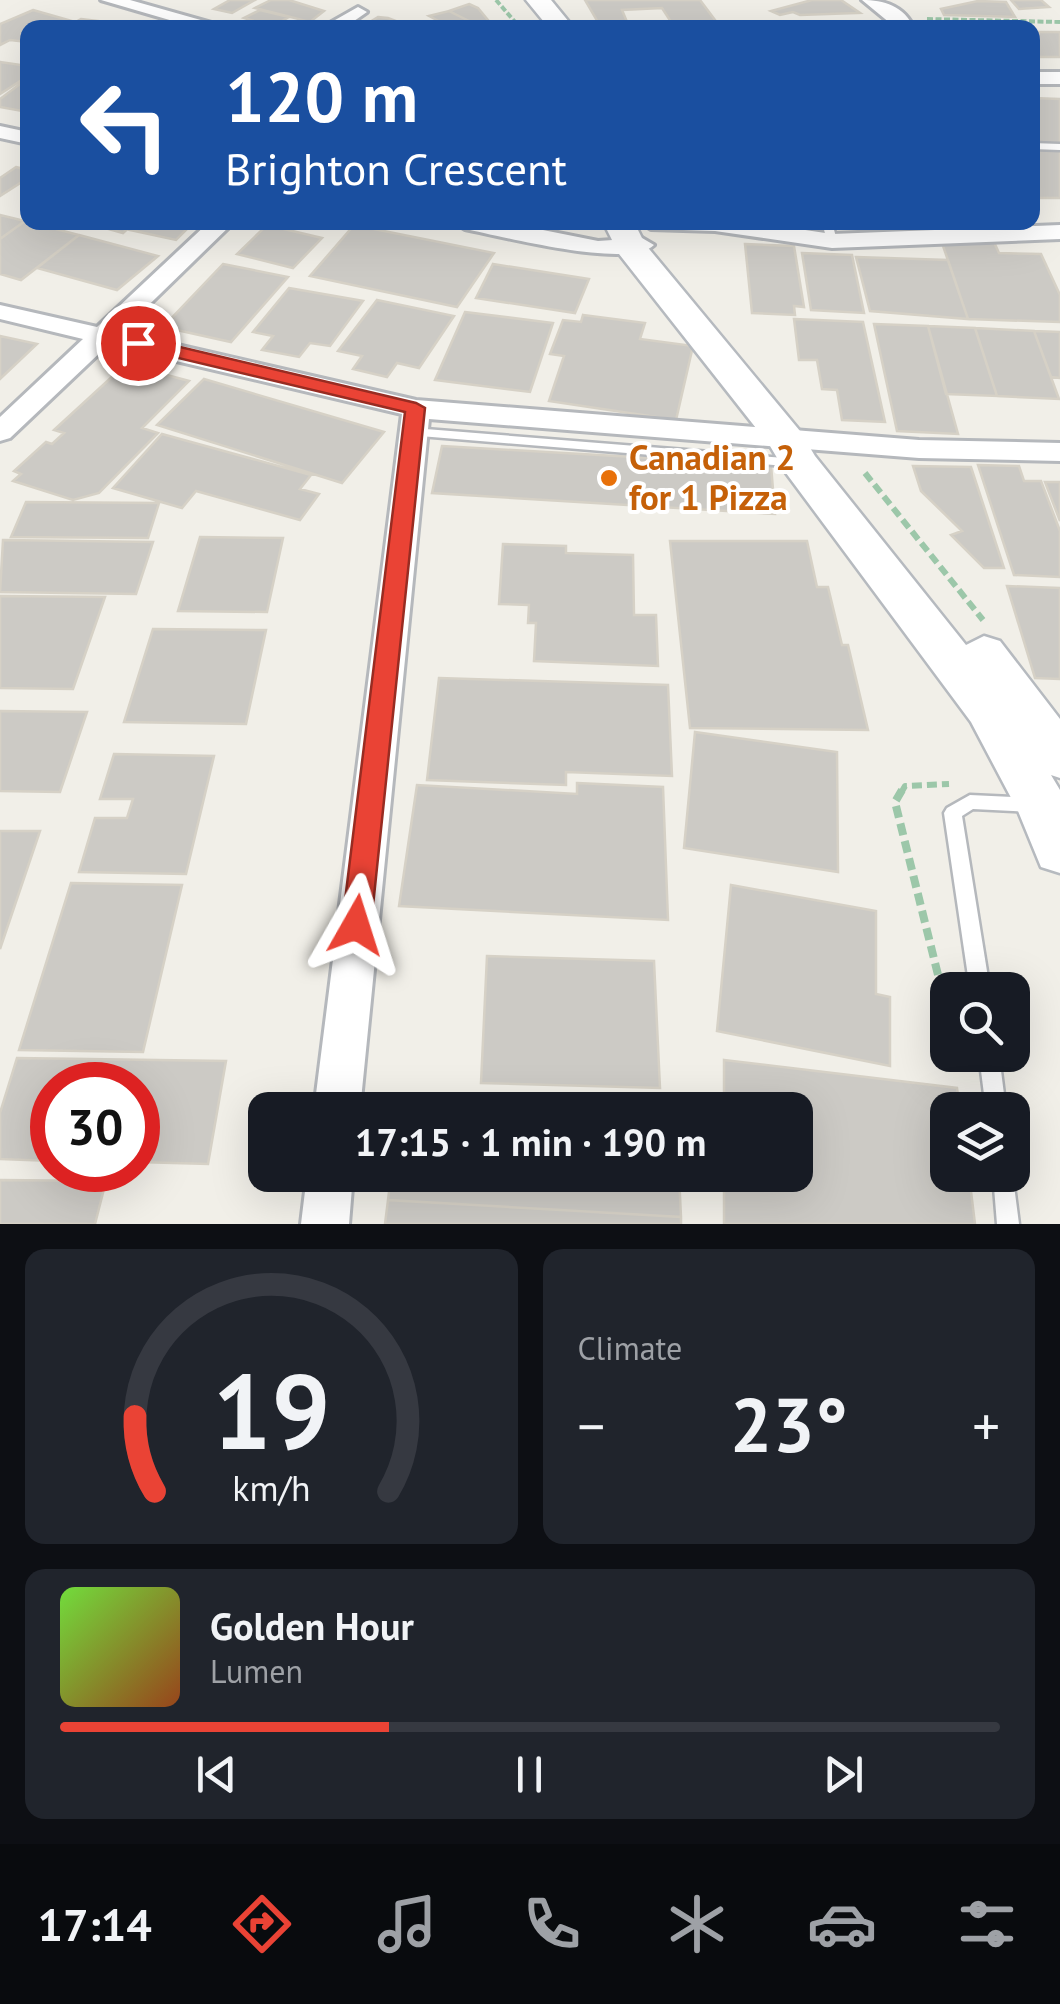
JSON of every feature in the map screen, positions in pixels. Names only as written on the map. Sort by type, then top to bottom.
[{"type":"street","points":[[110,0],[189,20]]},
{"type":"street","points":[[526,0],[542,20]]},
{"type":"street","points":[[538,0],[555,20]]},
{"type":"street","points":[[871,0],[899,20]]},
{"type":"street","points":[[344,20],[358,12]]},
{"type":"street","points":[[0,432],[214,230]]},
{"type":"street","points":[[506,230],[598,248],[632,230]]},
{"type":"street","points":[[635,230],[800,448],[988,708],[1054,821]]},
{"type":"street","points":[[800,230],[1060,232]]},
{"type":"street","points":[[0,312],[101,334],[414,420],[800,448],[1060,452]]},
{"type":"street","points":[[339,1092],[414,420]]},
{"type":"street","points":[[800,448],[1032,716],[1060,757]]},
{"type":"street","points":[[325,1224],[328,1192]]},
{"type":"lane","points":[[977,972],[952,813],[970,802],[998,800],[1054,821]]},
{"type":"lane","points":[[1005,1192],[1008,1224]]},
{"type":"path","points":[[496,0],[513,20]]},
{"type":"building","points":[[230,0],[255,0],[232,13],[214,9]]},
{"type":"building","points":[[271,0],[289,0],[324,11],[313,20],[302,20],[255,8]]},
{"type":"building","points":[[585,0],[700,0],[715,20],[670,20],[662,8],[622,10],[626,20],[597,20]]},
{"type":"building","points":[[812,0],[841,0],[860,13],[780,15],[771,11]]},
{"type":"building","points":[[1011,0],[1041,0],[1049,7],[1019,9]]},
{"type":"building","points":[[978,1],[1006,2],[1015,17],[944,15],[941,9]]},
{"type":"building","points":[[469,4],[488,20],[467,20],[449,11]]},
{"type":"building","points":[[33,10],[68,20],[20,20],[20,41],[0,45],[0,24]]},
{"type":"building","points":[[260,10],[289,17],[284,20],[244,18]]},
{"type":"building","points":[[449,11],[467,20],[437,20],[429,16]]},
{"type":"building","points":[[1040,32],[1060,32],[1060,57],[1040,57]]},
{"type":"building","points":[[0,62],[20,65],[20,81],[0,94]]},
{"type":"building","points":[[20,84],[20,111],[0,107],[0,99]]},
{"type":"building","points":[[1040,98],[1060,99],[1060,143],[1040,143]]},
{"type":"building","points":[[1040,150],[1060,150],[1060,198],[1040,198]]},
{"type":"building","points":[[20,168],[20,183],[0,196],[0,178]]},
{"type":"building","points":[[0,215],[20,220],[20,225],[0,239]]},
{"type":"building","points":[[20,225],[20,230],[60,230],[79,235],[21,280],[0,274],[0,239]]},
{"type":"building","points":[[130,230],[186,230],[176,240]]},
{"type":"building","points":[[262,230],[288,230],[322,238],[293,268],[237,254]]},
{"type":"building","points":[[350,230],[379,230],[494,253],[457,307],[310,276]]},
{"type":"building","points":[[79,235],[158,256],[117,290],[37,268]]},
{"type":"building","points":[[941,240],[994,242],[999,253],[1041,254],[1060,295],[1060,322],[968,319]]},
{"type":"building","points":[[745,244],[794,246],[804,307],[794,306],[795,315],[752,313]]},
{"type":"building","points":[[802,253],[852,255],[864,313],[811,310]]},
{"type":"building","points":[[856,257],[948,260],[968,319],[870,311]]},
{"type":"building","points":[[223,264],[288,277],[231,342],[163,327]]},
{"type":"building","points":[[493,264],[589,279],[575,313],[476,298]]},
{"type":"building","points":[[289,288],[363,301],[330,346],[310,343],[299,357],[262,350],[273,336],[253,332]]},
{"type":"building","points":[[377,300],[454,316],[419,368],[397,363],[387,377],[353,369],[362,356],[338,351]]},
{"type":"building","points":[[465,312],[553,323],[530,392],[435,380]]},
{"type":"building","points":[[583,315],[645,323],[640,339],[693,346],[676,420],[549,401],[564,356],[550,354],[563,320],[581,322]]},
{"type":"building","points":[[794,319],[863,322],[885,422],[842,420],[837,390],[822,389],[817,360],[799,360]]},
{"type":"building","points":[[874,324],[928,326],[958,434],[897,431]]},
{"type":"building","points":[[928,326],[975,328],[997,396],[946,394]]},
{"type":"building","points":[[975,328],[1034,331],[1059,399],[997,396]]},
{"type":"building","points":[[1034,331],[1060,332],[1060,378],[1051,377]]},
{"type":"building","points":[[0,336],[37,344],[0,379]]},
{"type":"building","points":[[126,364],[189,381],[142,428],[158,433],[99,493],[73,500],[13,481],[21,474],[14,471],[46,442],[52,444],[64,433],[54,430]]},
{"type":"building","points":[[204,379],[384,432],[342,483],[157,425]]},
{"type":"building","points":[[162,434],[311,475],[300,489],[319,494],[300,520],[196,491],[182,508],[113,488]]},
{"type":"building","points":[[442,446],[771,465],[775,514],[432,493]]},
{"type":"building","points":[[978,465],[1019,466],[1024,481],[1041,481],[1060,531],[1060,577],[1014,575]]},
{"type":"building","points":[[913,466],[971,467],[1004,568],[984,568],[951,535],[962,531],[921,491]]},
{"type":"building","points":[[1045,482],[1060,482],[1060,521]]},
{"type":"building","points":[[26,502],[159,503],[148,538],[11,537]]},
{"type":"building","points":[[200,537],[283,538],[267,612],[178,611]]},
{"type":"building","points":[[3,540],[153,542],[136,594],[0,592]]},
{"type":"building","points":[[670,541],[807,541],[817,587],[828,587],[842,645],[848,645],[868,730],[690,728]]},
{"type":"building","points":[[503,544],[566,546],[566,553],[633,555],[634,615],[656,615],[658,666],[534,661],[536,623],[528,623],[529,605],[499,604]]},
{"type":"building","points":[[1007,586],[1060,588],[1060,679],[1035,678]]},
{"type":"building","points":[[0,596],[105,597],[73,689],[0,688]]},
{"type":"building","points":[[153,629],[266,630],[246,724],[124,722]]},
{"type":"building","points":[[439,678],[668,685],[672,776],[566,772],[566,785],[427,780]]},
{"type":"building","points":[[0,711],[87,712],[60,792],[0,791]]},
{"type":"building","points":[[695,732],[837,752],[838,872],[684,848]]},
{"type":"building","points":[[114,754],[214,756],[186,874],[79,872],[95,818],[127,818],[133,799],[100,799]]},
{"type":"building","points":[[577,783],[663,787],[668,920],[399,906],[417,785],[577,794]]},
{"type":"building","points":[[0,831],[40,831],[0,949]]},
{"type":"building","points":[[71,883],[182,885],[143,1052],[19,1050]]},
{"type":"building","points":[[731,885],[876,911],[876,994],[890,997],[890,1066],[717,1031]]},
{"type":"building","points":[[487,956],[654,961],[660,1088],[481,1083]]},
{"type":"building","points":[[17,1058],[226,1061],[208,1164],[160,1163],[160,1062],[30,1062],[30,1160],[0,1159],[0,1113]]},
{"type":"building","points":[[724,1060],[957,1088],[958,1092],[930,1092],[930,1192],[971,1192],[975,1224],[724,1224],[724,1192],[813,1192],[813,1092],[724,1092]]},
{"type":"building","points":[[0,1180],[30,1180],[30,1192],[103,1192],[95,1224],[0,1224]]},
{"type":"building","points":[[389,1192],[680,1192],[681,1217],[388,1200]]},
{"type":"building","points":[[388,1200],[681,1217],[681,1224],[385,1224]]},
{"type":"place","name":"Canadian 2 for 1 Pizza","points":[[609,478]]},
{"type":"route","points":[[138,343],[416,408],[356,925]]}]
